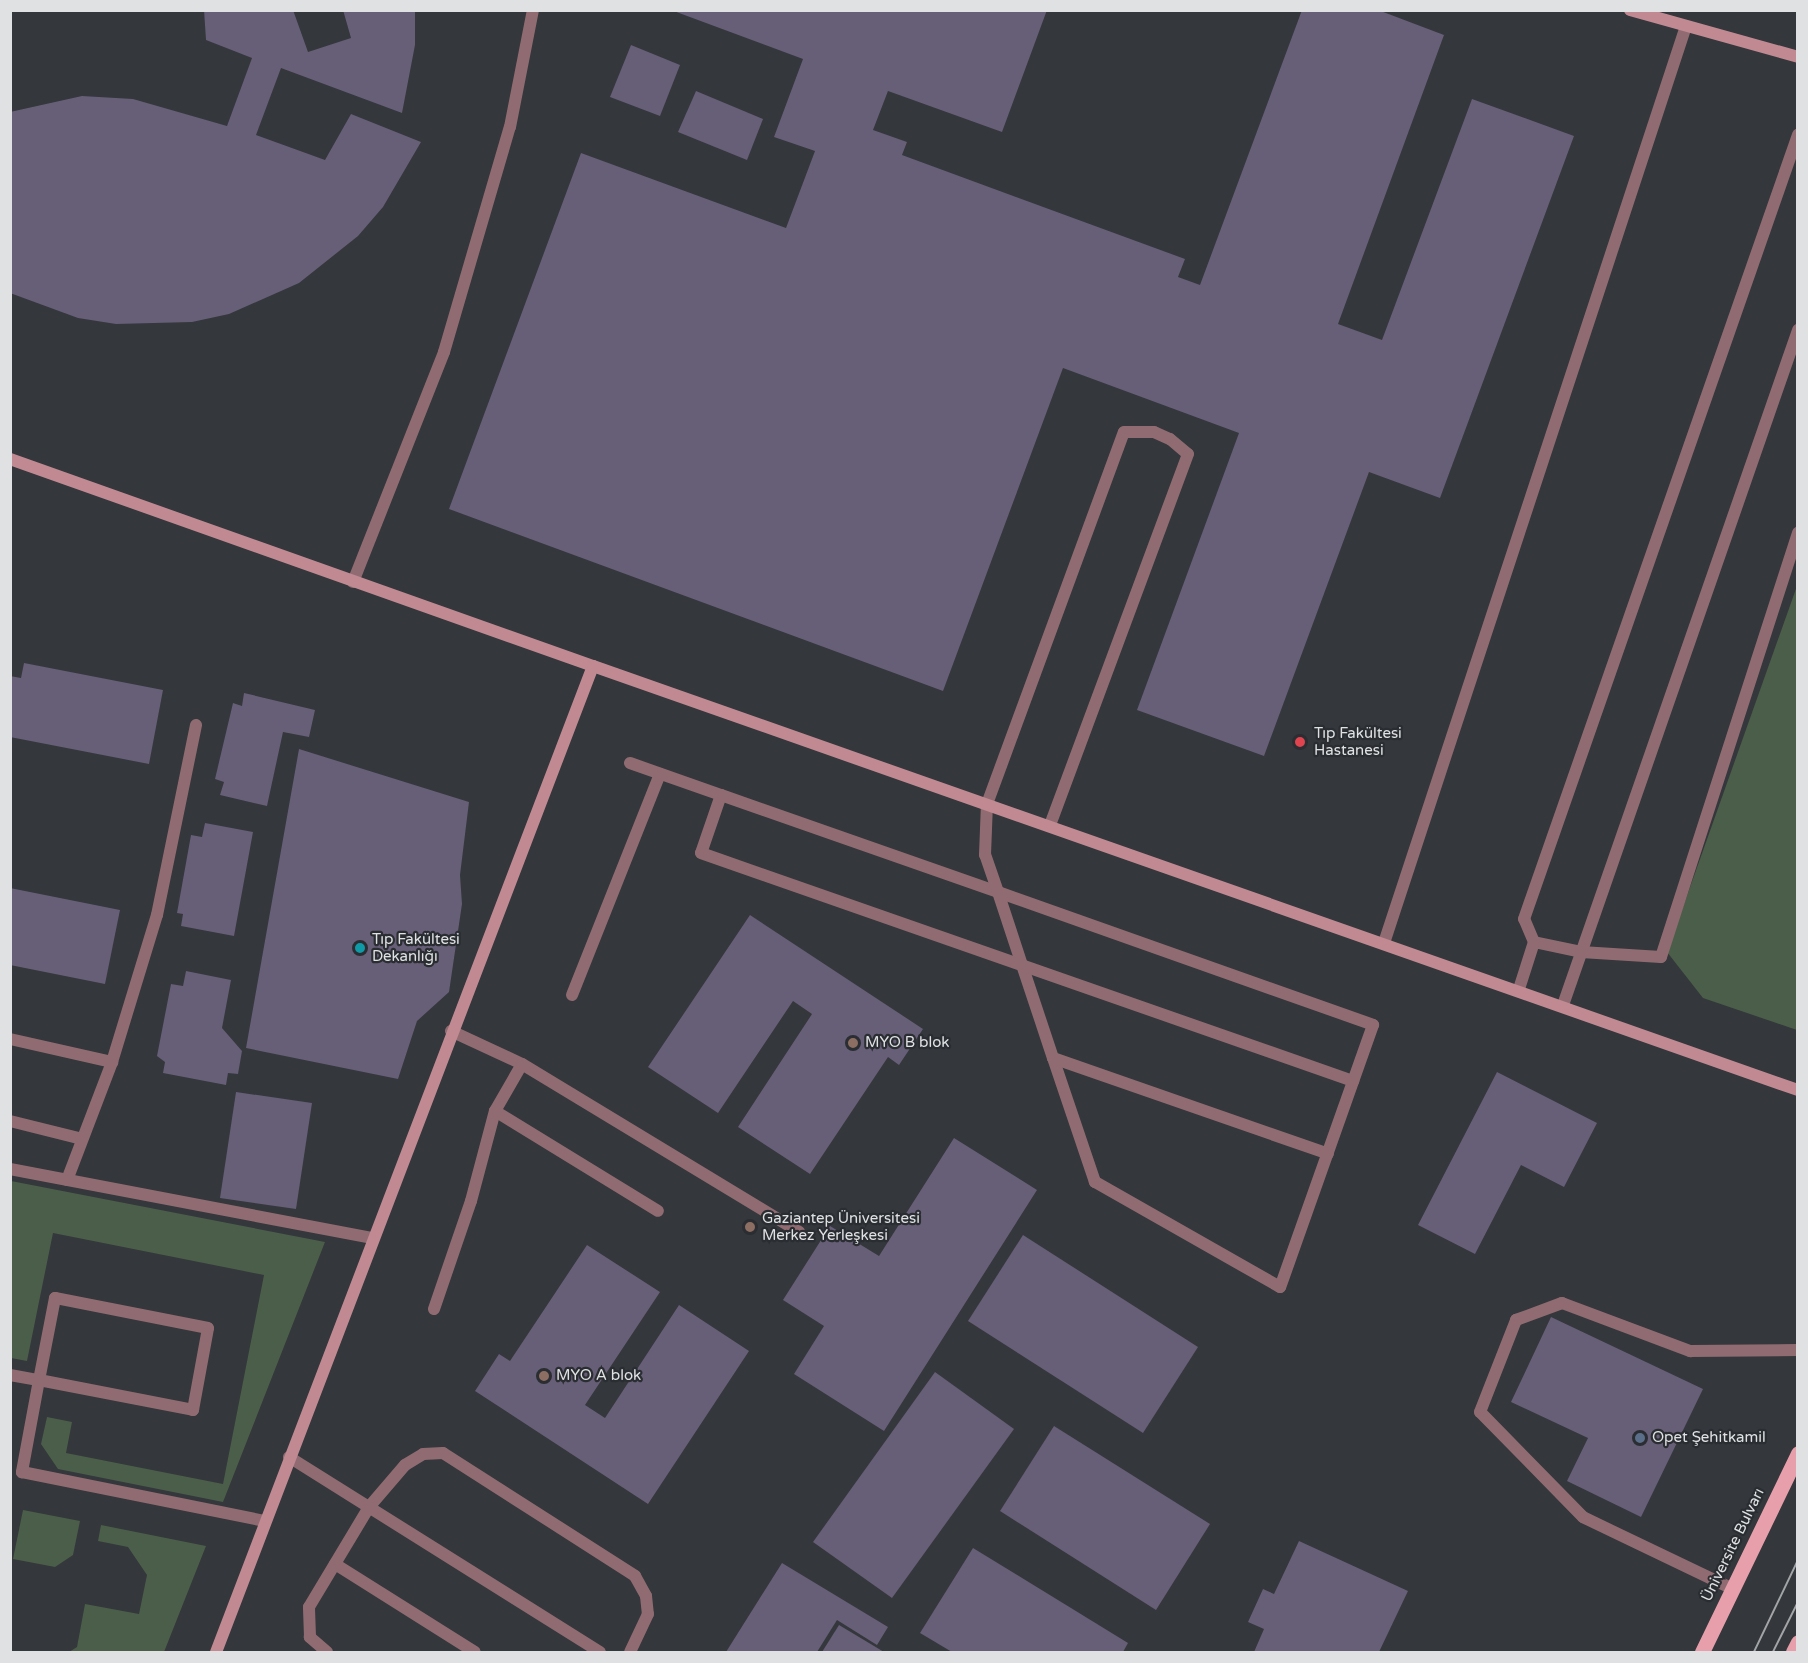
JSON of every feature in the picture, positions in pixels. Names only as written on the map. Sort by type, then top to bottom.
[{"type":"main road","name":"Üniversite Bulvarı","points":[[1702,1653],[1797,1453]]},
{"type":"main road","points":[[1792,1653],[1797,1642]]},
{"type":"street","points":[[352,582],[444,352],[510,127],[534,10]]},
{"type":"street","points":[[1630,10],[1797,57]]},
{"type":"street","points":[[1384,943],[1686,26]]},
{"type":"street","points":[[1519,989],[1534,942],[1524,919],[1797,135]]},
{"type":"street","points":[[1563,1005],[1797,330]]},
{"type":"street","points":[[630,763],[998,892],[1373,1025],[1280,1287],[1095,1182],[998,892],[985,855],[987,804],[1124,432],[1159,434],[1188,454],[1050,826]]},
{"type":"street","points":[[10,459],[352,582],[1519,989],[1797,1090]]},
{"type":"street","points":[[1534,942],[1581,952],[1661,957],[1797,533]]},
{"type":"street","points":[[216,1653],[371,1238],[593,666]]},
{"type":"street","points":[[67,1180],[112,1062],[157,915],[196,725]]},
{"type":"street","points":[[572,995],[660,774]]},
{"type":"street","points":[[721,795],[701,853],[1353,1081]]},
{"type":"street","points":[[451,1031],[522,1064],[799,1232]]},
{"type":"street","points":[[10,1039],[112,1062]]},
{"type":"street","points":[[1053,1058],[1328,1154]]},
{"type":"street","points":[[434,1309],[471,1201],[495,1111],[522,1064]]},
{"type":"street","points":[[495,1111],[658,1211]]},
{"type":"street","points":[[10,1121],[82,1139]]},
{"type":"street","points":[[10,1169],[371,1238]]},
{"type":"street","points":[[10,1375],[39,1380],[193,1410],[208,1328],[56,1298],[39,1380],[22,1472],[265,1521]]},
{"type":"street","points":[[1732,1588],[1582,1518],[1480,1412],[1516,1320],[1562,1304],[1690,1351],[1797,1350]]},
{"type":"street","points":[[327,1653],[310,1637],[309,1607],[369,1508],[405,1465],[423,1454],[443,1453],[635,1576],[646,1596],[648,1614],[630,1653]]},
{"type":"street","points":[[289,1456],[600,1653]]},
{"type":"street","points":[[334,1564],[476,1653]]},
{"type":"green space","points":[[1797,586],[1797,1030],[1703,998],[1667,952]]},
{"type":"green space","points":[[11,1181],[325,1242],[223,1502],[58,1469],[41,1444],[47,1417],[72,1422],[66,1453],[223,1484],[264,1275],[53,1233],[27,1361],[11,1358]]},
{"type":"green space","points":[[23,1510],[80,1521],[73,1555],[55,1567],[13,1559]]},
{"type":"green space","points":[[101,1525],[206,1546],[164,1652],[69,1652],[77,1647],[85,1604],[139,1614],[147,1575],[128,1547],[98,1541]]},
{"type":"building","points":[[204,10],[293,10],[308,52],[351,38],[343,10],[415,10],[415,45],[402,113],[281,68],[256,135],[325,160],[351,114],[421,142],[383,207],[358,236],[299,283],[229,314],[192,322],[116,324],[78,318],[10,293],[10,112],[82,96],[133,99],[227,126],[252,58],[206,40]]},
{"type":"building","points":[[671,10],[1047,10],[1002,132],[888,91],[873,130],[907,142],[902,155],[1185,259],[1178,277],[1200,285],[1302,10],[1378,10],[1444,35],[1338,324],[1382,340],[1472,99],[1574,136],[1440,498],[1369,472],[1264,756],[1137,710],[1239,433],[1063,368],[943,691],[449,509],[581,153],[786,228],[815,151],[774,137],[803,59]]},
{"type":"building","points":[[631,45],[680,65],[660,116],[610,97]]},
{"type":"building","points":[[696,91],[763,119],[747,160],[678,132]]},
{"type":"building","points":[[24,663],[163,690],[149,764],[10,737],[10,676],[21,678]]},
{"type":"building","points":[[244,693],[315,710],[309,737],[283,732],[267,806],[220,795],[224,782],[215,779],[233,703],[242,706]]},
{"type":"building","name":"Tıp Fakültesi Dekanlığı","points":[[299,749],[469,802],[460,875],[462,904],[449,992],[417,1021],[398,1079],[246,1048]]},
{"type":"building","points":[[205,823],[253,832],[234,936],[181,926],[183,914],[177,913],[191,835],[202,837]]},
{"type":"building","points":[[10,888],[120,910],[105,984],[10,965]]},
{"type":"building","name":"MYO B blok","points":[[750,915],[923,1029],[899,1065],[888,1057],[810,1174],[738,1127],[812,1014],[793,1001],[718,1113],[648,1067]]},
{"type":"building","points":[[186,971],[231,980],[222,1028],[242,1051],[238,1074],[228,1073],[226,1085],[163,1073],[165,1062],[157,1056],[171,984],[183,986]]},
{"type":"building","points":[[1497,1072],[1597,1123],[1564,1187],[1521,1165],[1475,1254],[1418,1225]]},
{"type":"building","points":[[236,1092],[312,1103],[296,1209],[220,1198]]},
{"type":"building","points":[[954,1138],[1037,1190],[884,1431],[794,1374],[824,1326],[783,1300],[830,1226],[879,1256]]},
{"type":"building","points":[[1023,1235],[1198,1347],[1143,1433],[968,1321]]},
{"type":"building","name":"MYO A blok","points":[[587,1245],[660,1292],[585,1405],[605,1418],[679,1305],[749,1351],[648,1504],[475,1391],[499,1354],[510,1361]]},
{"type":"building","points":[[1551,1317],[1703,1389],[1641,1517],[1567,1481],[1588,1438],[1511,1402]]},
{"type":"building","points":[[935,1372],[1014,1429],[892,1598],[813,1542]]},
{"type":"building","points":[[1054,1426],[1210,1524],[1156,1610],[1000,1511]]},
{"type":"building","points":[[1299,1541],[1408,1591],[1379,1652],[1254,1652],[1264,1629],[1248,1622],[1263,1589],[1274,1594]]},
{"type":"building","points":[[973,1548],[1128,1643],[1123,1652],[952,1652],[920,1633]]},
{"type":"building","points":[[782,1563],[888,1627],[877,1645],[837,1620],[817,1652],[726,1652]]},
{"type":"building","points":[[839,1625],[884,1652],[822,1652]]},
{"type":"tram line","points":[[1754,1652],[1798,1560]]},
{"type":"tram line","points":[[1773,1652],[1798,1602]]},
{"type":"place","name":"Tıp Fakültesi Hastanesi","points":[[1300,742]]},
{"type":"place","name":"Tıp Fakültesi Dekanlığı","points":[[360,948]]},
{"type":"place","name":"MYO B blok","points":[[853,1043]]},
{"type":"place","name":"Gaziantep Üniversitesi Merkez Yerleşkesi","points":[[750,1227]]},
{"type":"place","name":"MYO A blok","points":[[544,1376]]},
{"type":"place","name":"Opet Şehitkamil","points":[[1640,1438]]}]
